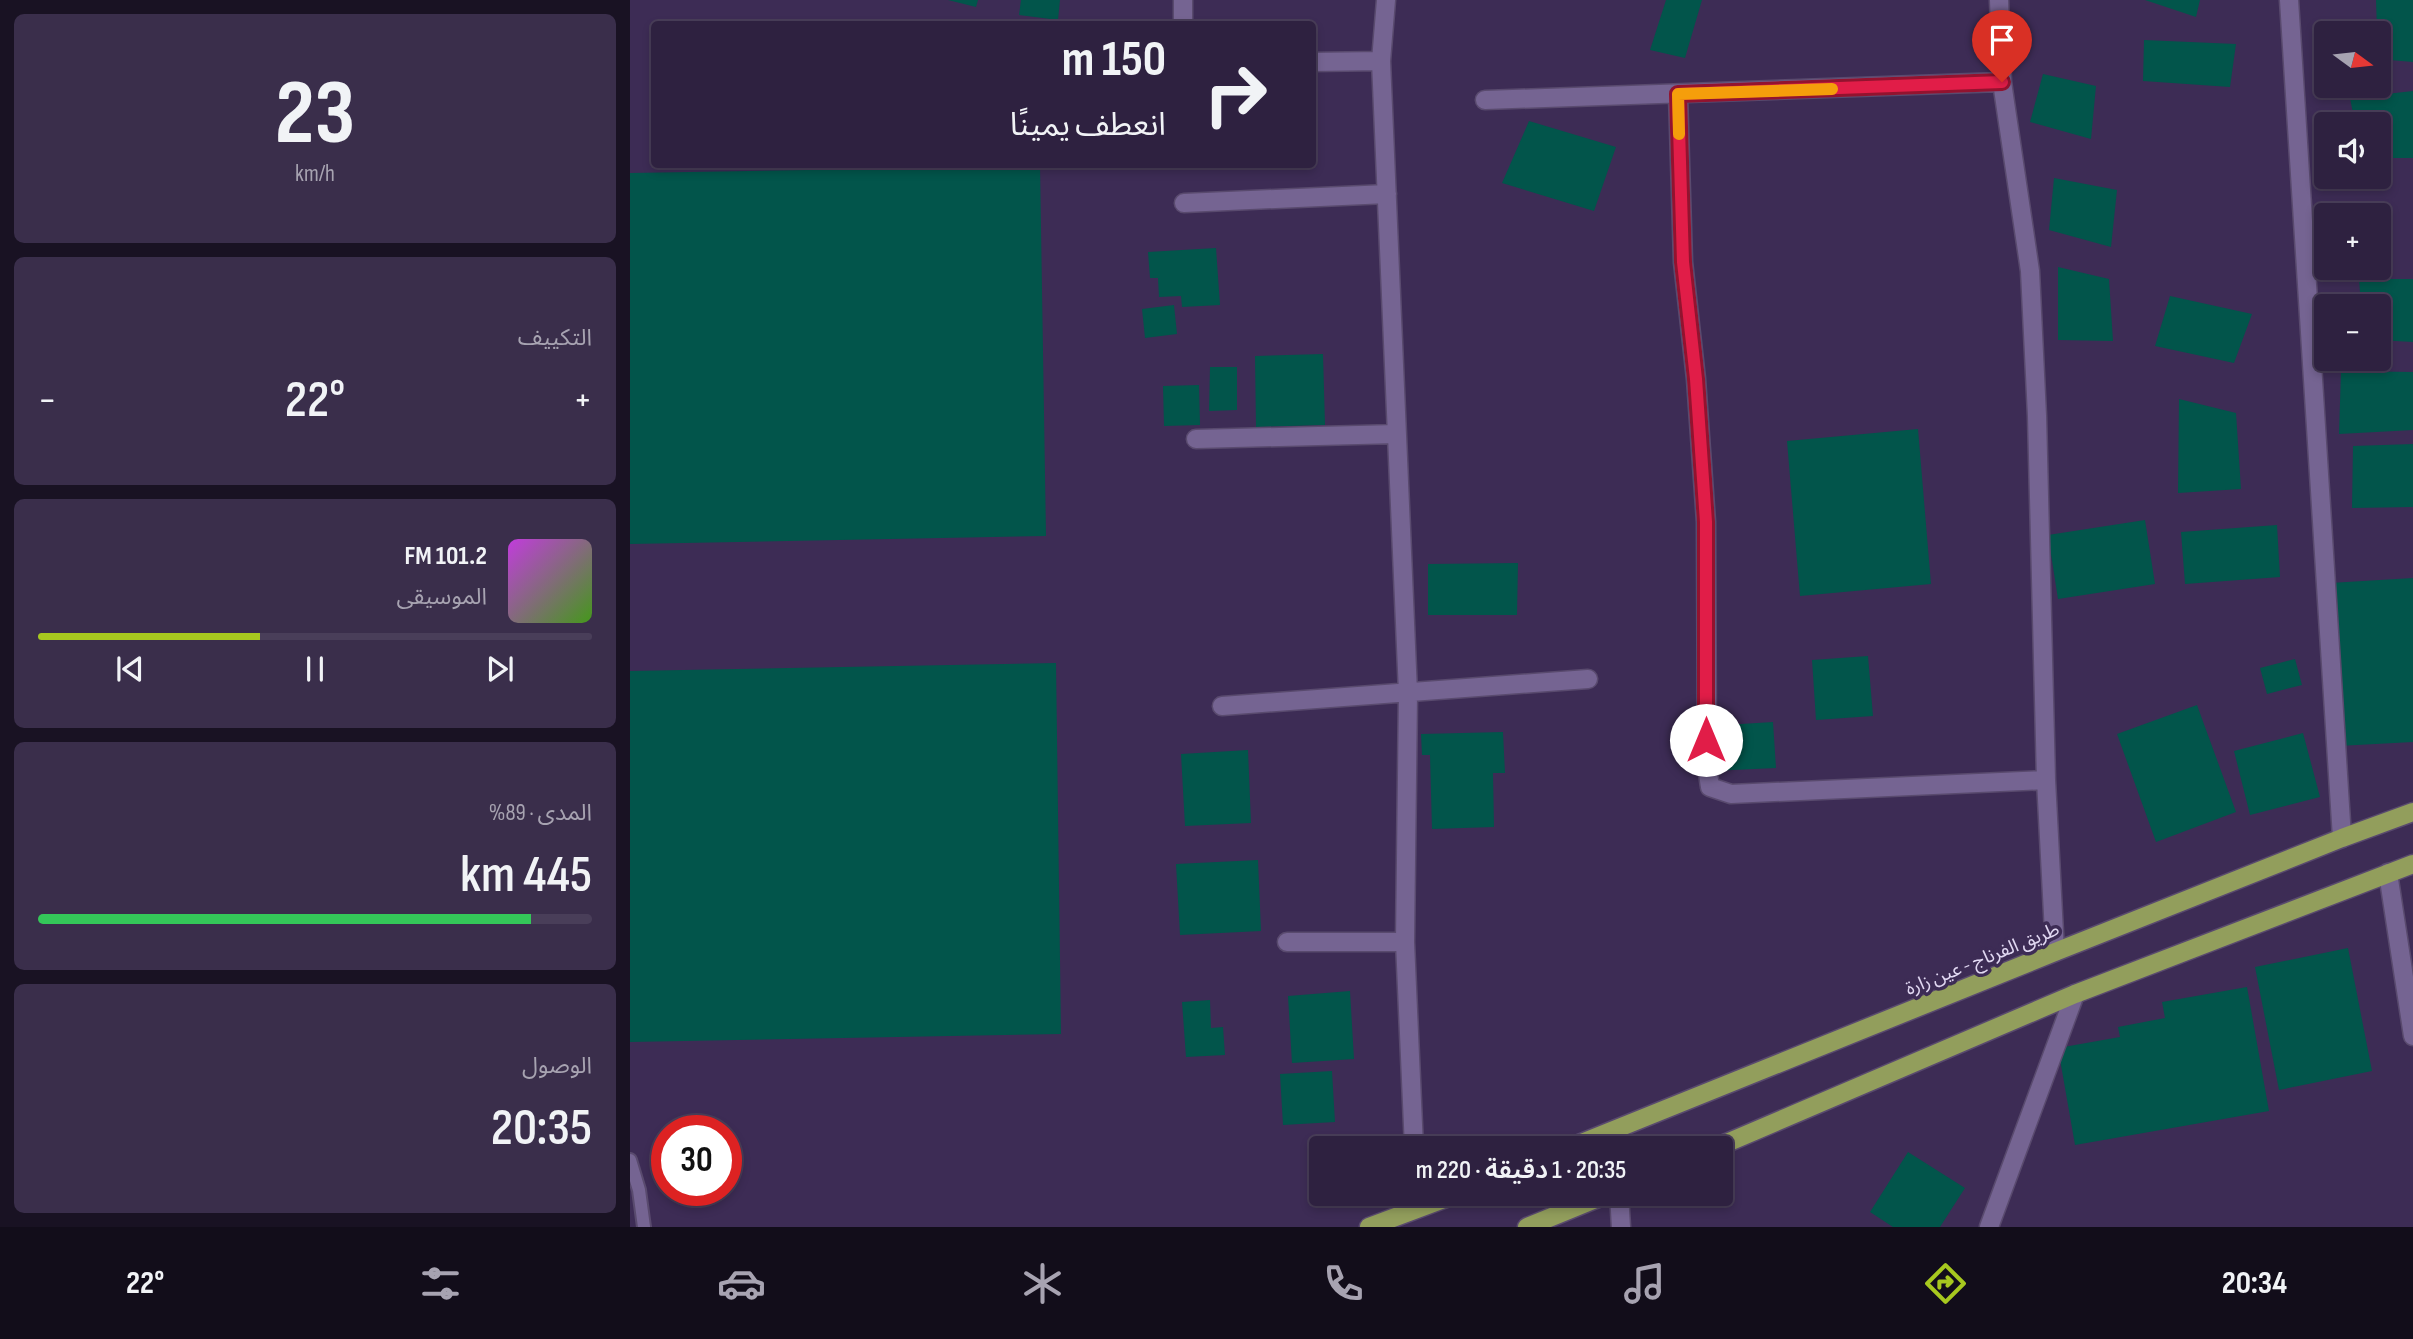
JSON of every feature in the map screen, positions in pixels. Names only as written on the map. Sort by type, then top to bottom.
[{"type":"main road","name":"طريق الفرناج - عين زارة","points":[[1599,1136],[2055,951],[2413,812]]},
{"type":"main road","points":[[1733,1140],[2075,994],[2413,864]]},
{"type":"main road","points":[[1369,1227],[1408,1206]]},
{"type":"main road","points":[[1527,1227],[1579,1206]]},
{"type":"street","points":[[1183,0],[1183,21]]},
{"type":"street","points":[[1386,0],[1381,61],[1408,693],[1405,942],[1413,1136]]},
{"type":"street","points":[[1999,0],[2002,82],[2030,271],[2037,416],[2046,780],[2055,951]]},
{"type":"street","points":[[2289,0],[2342,838]]},
{"type":"street","points":[[1316,62],[1381,61]]},
{"type":"street","points":[[1485,100],[2002,82]]},
{"type":"street","points":[[1678,94],[1683,262],[1696,379],[1706,522],[1707,767],[1710,787],[1731,794],[2046,780]]},
{"type":"street","points":[[1184,203],[1387,194]]},
{"type":"street","points":[[1196,439],[1397,434]]},
{"type":"street","points":[[1222,706],[1588,679]]},
{"type":"street","points":[[2388,873],[2413,1036]]},
{"type":"street","points":[[1287,942],[1405,942]]},
{"type":"street","points":[[1989,1227],[2075,994]]},
{"type":"street","points":[[1619,1206],[1621,1227]]},
{"type":"lane","points":[[630,1160],[639,1189],[644,1227]]},
{"type":"building","points":[[948,0],[978,0],[976,7]]},
{"type":"building","points":[[1021,0],[1060,0],[1058,20],[1019,15]]},
{"type":"building","points":[[1666,0],[1702,0],[1685,58],[1650,50]]},
{"type":"building","points":[[2145,0],[2200,0],[2196,17]]},
{"type":"building","points":[[2376,0],[2413,0],[2413,62],[2391,60],[2391,21],[2377,21]]},
{"type":"building","points":[[2144,40],[2236,44],[2230,87],[2143,81]]},
{"type":"building","points":[[2043,74],[2096,86],[2091,139],[2030,122]]},
{"type":"building","points":[[2413,91],[2413,158],[2391,158],[2391,112],[2353,112],[2350,98],[2391,98],[2391,93]]},
{"type":"building","points":[[1529,121],[1616,147],[1594,211],[1502,183]]},
{"type":"building","points":[[1040,168],[1046,536],[630,544],[630,173]]},
{"type":"building","points":[[2054,178],[2117,190],[2111,247],[2049,230]]},
{"type":"building","points":[[1216,248],[1220,305],[1182,307],[1181,296],[1159,297],[1158,278],[1150,278],[1148,252]]},
{"type":"building","points":[[2058,267],[2109,279],[2113,341],[2058,340]]},
{"type":"building","points":[[2413,279],[2413,342],[2391,341],[2391,294],[2360,294],[2359,280]]},
{"type":"building","points":[[2170,296],[2252,314],[2234,363],[2155,346]]},
{"type":"building","points":[[1174,305],[1177,334],[1145,338],[1142,309]]},
{"type":"building","points":[[1323,354],[1325,425],[1256,427],[1255,356]]},
{"type":"building","points":[[1210,367],[1237,367],[1237,410],[1209,411]]},
{"type":"building","points":[[2341,371],[2413,372],[2413,430],[2339,434]]},
{"type":"building","points":[[1199,385],[1200,425],[1164,426],[1163,386]]},
{"type":"building","points":[[2179,399],[2236,413],[2241,489],[2178,493]]},
{"type":"building","points":[[1918,429],[1931,584],[1800,596],[1787,441]]},
{"type":"building","points":[[2413,444],[2413,507],[2352,508],[2353,446]]},
{"type":"building","points":[[2145,520],[2155,584],[2058,599],[2048,535]]},
{"type":"building","points":[[2277,525],[2280,577],[2185,584],[2181,532]]},
{"type":"building","points":[[1518,563],[1517,615],[1428,615],[1428,564]]},
{"type":"building","points":[[2413,578],[2413,742],[2338,746],[2330,583]]},
{"type":"building","points":[[1868,656],[1873,716],[1816,720],[1812,660]]},
{"type":"building","points":[[2295,659],[2302,685],[2267,694],[2260,668]]},
{"type":"building","points":[[1056,663],[1061,1034],[630,1042],[630,671]]},
{"type":"building","points":[[2197,705],[2236,812],[2156,842],[2117,734]]},
{"type":"building","points":[[1773,722],[1776,768],[1711,771],[1709,726]]},
{"type":"building","points":[[1503,732],[1505,773],[1493,773],[1494,827],[1432,829],[1430,755],[1422,755],[1421,734]]},
{"type":"building","points":[[2303,733],[2320,797],[2250,815],[2234,751]]},
{"type":"building","points":[[1248,750],[1251,823],[1185,826],[1181,754]]},
{"type":"building","points":[[1258,860],[1261,931],[1180,935],[1176,864]]},
{"type":"building","points":[[2348,948],[2372,1071],[2279,1090],[2255,967]]},
{"type":"building","points":[[2247,987],[2269,1111],[2075,1145],[2058,1048],[2120,1037],[2118,1027],[2165,1018],[2162,1002]]},
{"type":"building","points":[[1350,991],[1354,1059],[1292,1063],[1288,996]]},
{"type":"building","points":[[1210,1000],[1211,1028],[1223,1027],[1225,1055],[1186,1057],[1182,1002]]},
{"type":"building","points":[[1332,1071],[1335,1122],[1283,1125],[1280,1074]]},
{"type":"building","points":[[1908,1152],[1965,1188],[1940,1227],[1893,1227],[1870,1212]]},
{"type":"slow traffic","points":[[1679,134],[1678,94],[1832,89]]},
{"type":"route","points":[[1706,740],[1706,522],[1696,379],[1683,262],[1678,94],[2002,82]]}]
